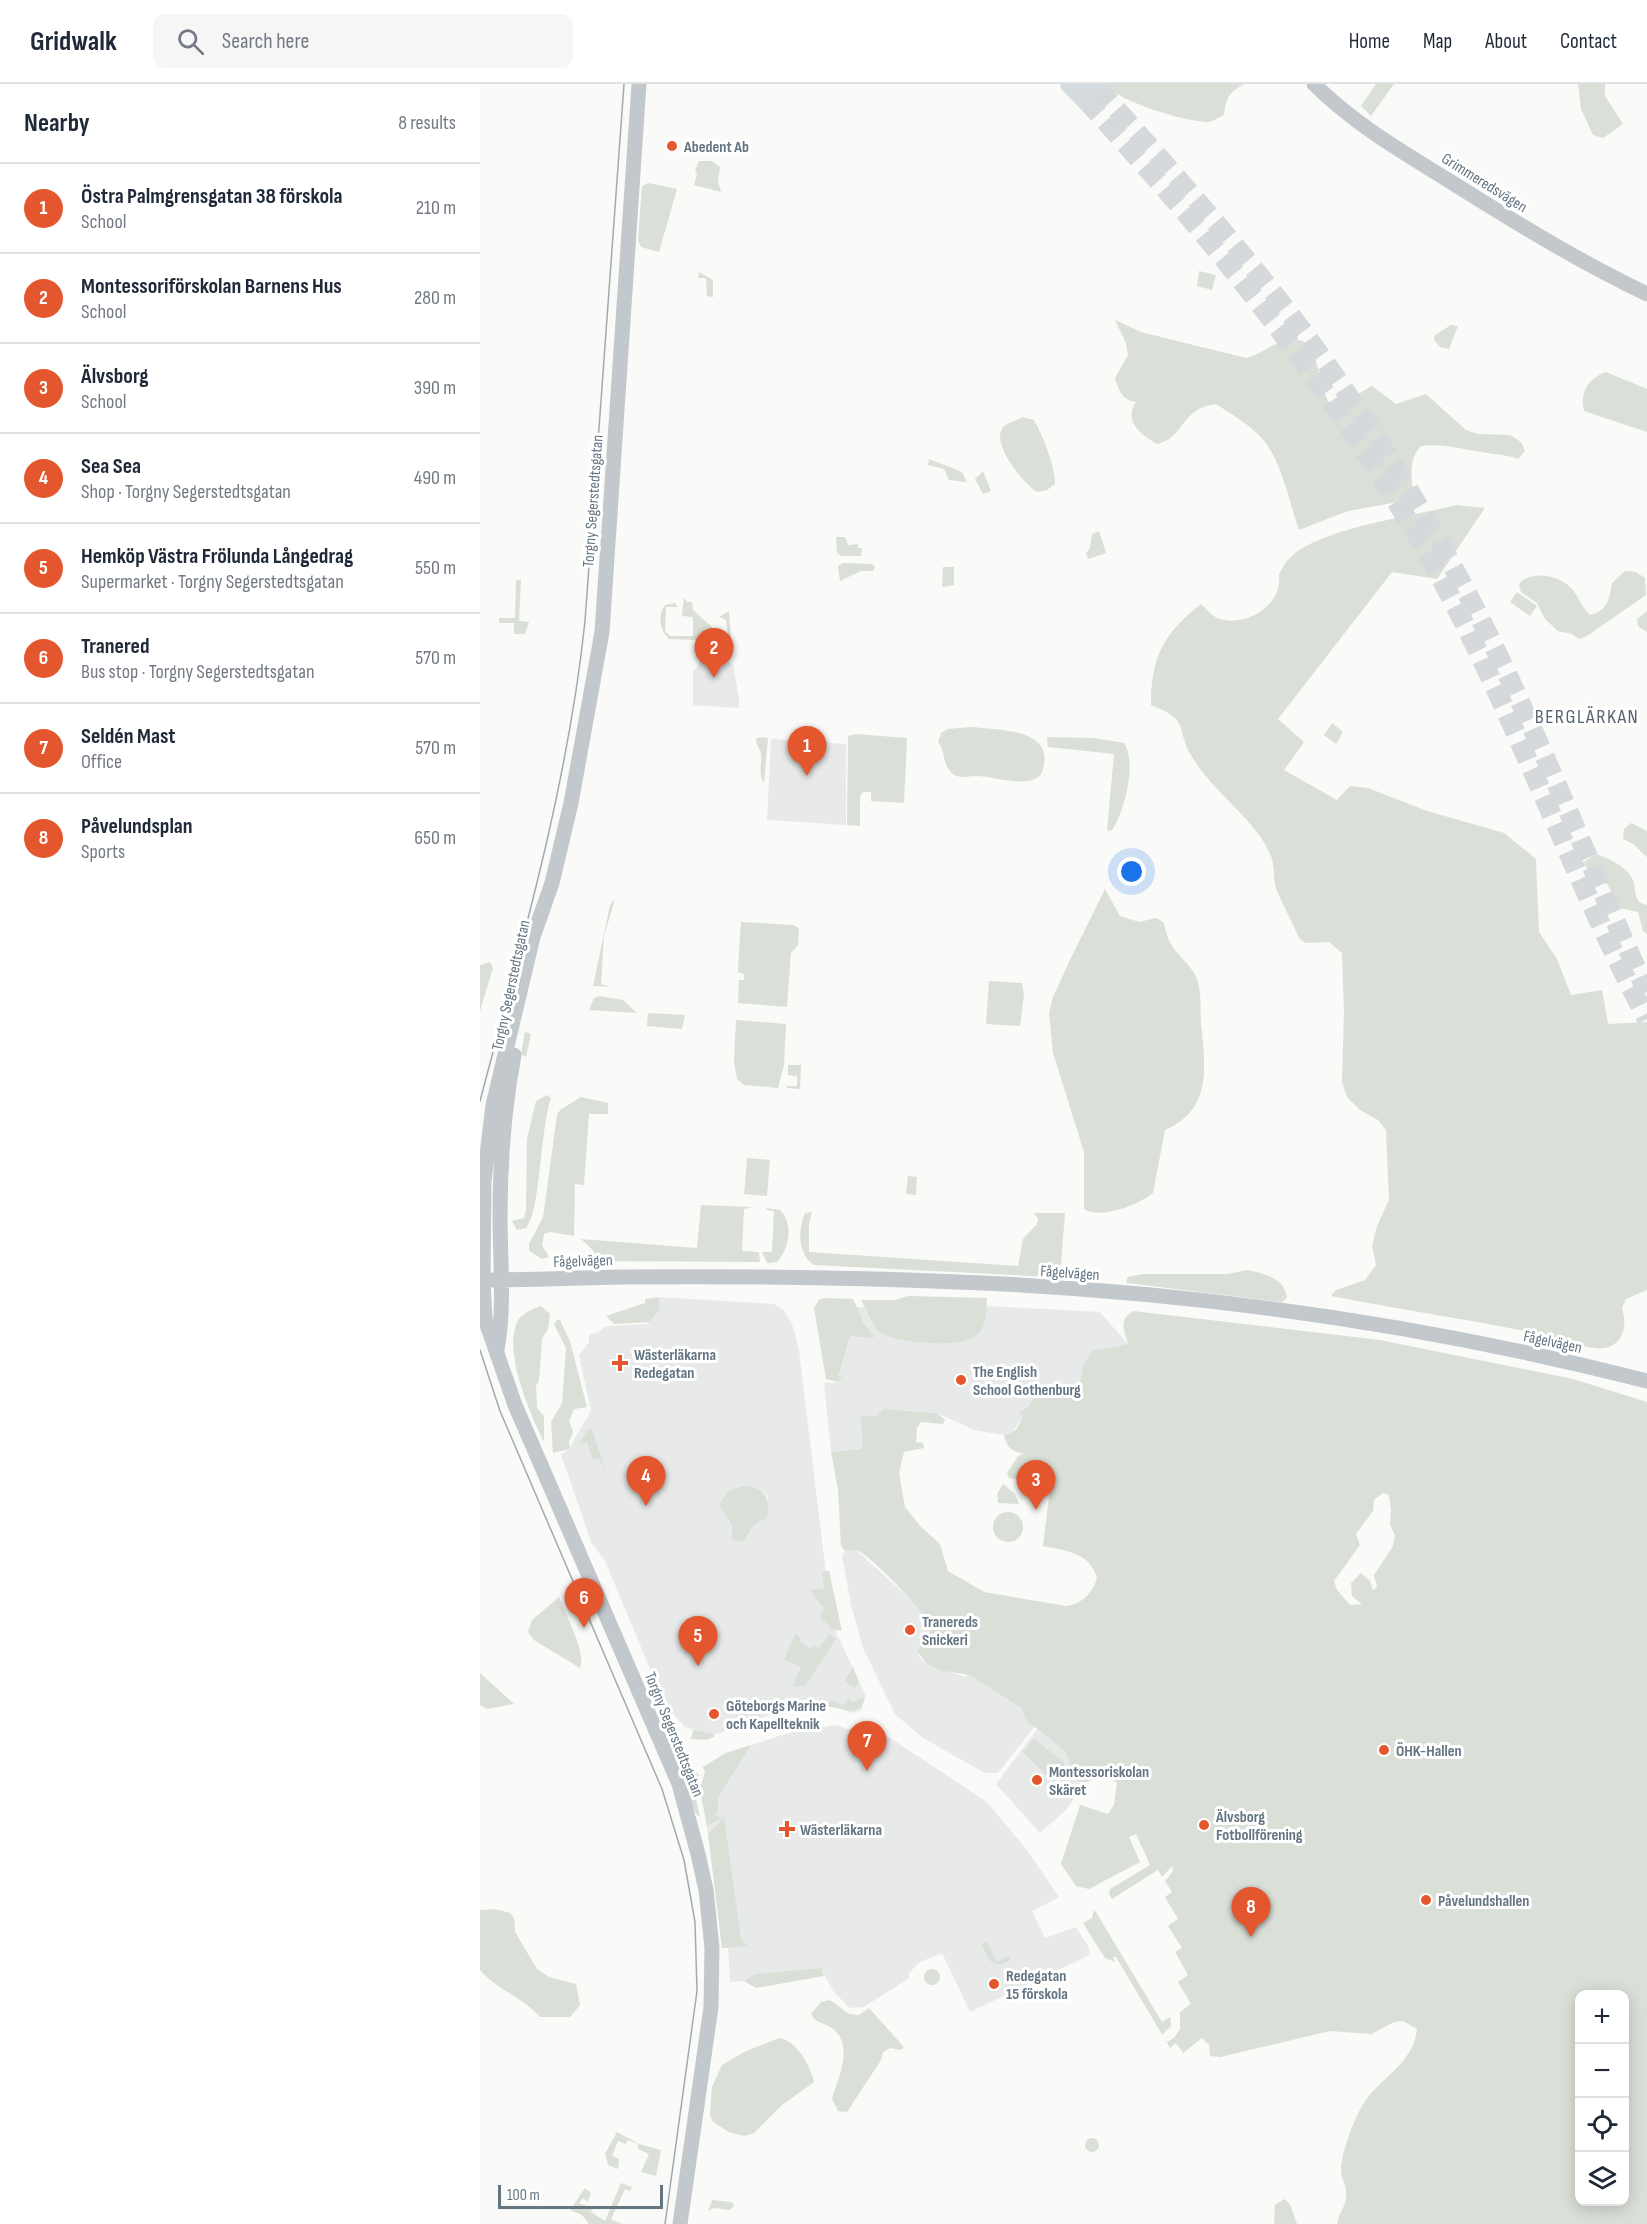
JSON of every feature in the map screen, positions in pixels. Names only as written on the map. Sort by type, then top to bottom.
[{"type":"highway","points":[[1070,84],[1092,90]]},
{"type":"street","name":"Torgny Segerstedtsgatan","points":[[497,1350],[501,1325],[500,1188],[506,1104],[517,1036],[541,939],[543,915],[571,803],[602,632],[639,84]]},
{"type":"street","name":"Grimmeredsvägen","points":[[1314,84],[1343,112],[1499,213],[1559,249],[1647,294]]},
{"type":"street","name":"Torgny Segerstedtsgatan","points":[[543,915],[533,937],[493,1106],[486,1146],[482,1280],[485,1319],[514,1405],[679,1784],[706,1890],[712,1948],[711,2007],[680,2224]]},
{"type":"street","name":"Fågelvägen","points":[[482,1280],[624,1277],[930,1281],[1094,1291],[1220,1304],[1378,1325],[1507,1349],[1647,1381]]},
{"type":"shaded area","points":[[1103,84],[1245,84],[1230,96],[1224,115],[1207,122],[1182,118],[1138,104]]},
{"type":"shaded area","points":[[1376,84],[1394,84],[1371,116],[1361,106]]},
{"type":"shaded area","points":[[1578,84],[1605,84],[1605,96],[1623,124],[1603,138],[1593,135],[1581,109]]},
{"type":"shaded area","points":[[699,161],[712,161],[720,167],[718,181],[721,192],[694,185],[697,174],[695,171]]},
{"type":"shaded area","points":[[648,183],[677,189],[659,252],[641,247],[638,240],[642,186]]},
{"type":"shaded area","points":[[1199,271],[1216,275],[1212,290],[1197,286]]},
{"type":"shaded area","points":[[699,272],[713,280],[713,297],[707,296],[706,278],[698,278]]},
{"type":"shaded area","points":[[1115,320],[1141,332],[1246,358],[1284,341],[1297,340],[1307,344],[1313,352],[1323,388],[1334,407],[1372,386],[1396,404],[1426,394],[1466,430],[1478,434],[1510,435],[1521,442],[1525,451],[1518,459],[1452,447],[1421,446],[1412,464],[1414,499],[1348,511],[1299,530],[1281,473],[1265,442],[1248,426],[1216,404],[1196,411],[1166,441],[1157,444],[1140,432],[1132,415],[1136,402],[1127,399],[1122,394],[1115,378],[1128,355],[1126,343]]},
{"type":"shaded area","points":[[1451,325],[1458,326],[1449,349],[1440,347],[1434,340],[1435,335]]},
{"type":"shaded area","points":[[1606,372],[1647,389],[1647,432],[1584,411],[1584,392],[1590,382]]},
{"type":"shaded area","points":[[1022,417],[1034,420],[1048,451],[1055,484],[1047,490],[1037,492],[1031,488],[1011,464],[1001,444],[1002,429]]},
{"type":"shaded area","points":[[929,459],[962,472],[967,482],[949,480],[944,469],[928,465]]},
{"type":"shaded area","points":[[983,471],[991,491],[983,494],[975,479]]},
{"type":"shaded area","points":[[1456,505],[1485,508],[1437,579],[1392,572],[1278,719],[1304,742],[1284,770],[1337,800],[1350,786],[1368,788],[1427,811],[1504,833],[1536,859],[1539,932],[1557,959],[1571,995],[1602,990],[1608,1024],[1647,1022],[1647,1290],[1626,1299],[1622,1308],[1623,1332],[1617,1342],[1605,1348],[1590,1347],[1509,1328],[1331,1296],[1336,1290],[1365,1280],[1376,1265],[1372,1246],[1377,1226],[1389,1200],[1386,1130],[1378,1120],[1360,1110],[1347,1097],[1342,1082],[1344,1011],[1342,953],[1329,942],[1305,943],[1299,938],[1276,888],[1271,856],[1264,843],[1245,817],[1199,768],[1186,745],[1177,720],[1172,715],[1151,705],[1154,673],[1162,647],[1178,625],[1201,604],[1212,615],[1220,619],[1230,621],[1252,617],[1269,604],[1275,596],[1279,586],[1279,575],[1284,565],[1306,546],[1346,530]]},
{"type":"shaded area","points":[[1099,531],[1106,553],[1088,559],[1086,553],[1090,548],[1092,534]]},
{"type":"shaded area","points":[[836,537],[845,537],[848,545],[858,544],[858,548],[862,548],[861,556],[841,556],[837,552]]},
{"type":"shaded area","points":[[843,563],[872,564],[875,567],[873,571],[861,571],[840,581],[838,566]]},
{"type":"shaded area","points":[[943,567],[954,567],[954,585],[942,587]]},
{"type":"shaded area","points":[[1625,571],[1636,572],[1645,578],[1646,595],[1587,636],[1579,639],[1572,634],[1558,631],[1545,619],[1537,603],[1521,592],[1519,584],[1530,577],[1538,576],[1560,580],[1574,591],[1590,615],[1604,607],[1612,583]]},
{"type":"shaded area","points":[[516,580],[521,580],[519,621],[529,622],[525,634],[514,634],[514,623],[499,623],[499,618],[515,618]]},
{"type":"shaded area","points":[[1517,592],[1537,606],[1530,616],[1510,602]]},
{"type":"shaded area","points":[[684,597],[687,602],[692,602],[693,610],[712,627],[714,638],[728,636],[726,620],[719,617],[729,611],[731,637],[727,641],[669,639],[663,631],[660,618],[665,605],[675,603],[678,607],[666,607],[665,631],[670,636],[693,636],[693,617],[682,616]]},
{"type":"shaded area","points":[[1647,611],[1647,632],[1638,626],[1637,619]]},
{"type":"shaded area","points":[[701,661],[729,662],[733,665],[739,708],[693,705],[693,672]]},
{"type":"shaded area","points":[[1332,723],[1343,732],[1336,744],[1324,735]]},
{"type":"shaded area","points":[[972,727],[1019,733],[1039,743],[1044,752],[1041,775],[1029,781],[1021,781],[983,776],[961,777],[953,774],[947,767],[938,742],[941,733],[948,729]]},
{"type":"shaded area","points":[[856,734],[907,738],[904,803],[871,801],[871,792],[863,792],[860,797],[860,826],[847,825],[848,736]]},
{"type":"shaded area","points":[[760,737],[768,738],[764,783],[761,773],[761,753],[756,741]]},
{"type":"shaded area","points":[[1047,737],[1094,738],[1124,743],[1128,751],[1128,786],[1117,822],[1112,830],[1107,831],[1114,754],[1048,747]]},
{"type":"shaded area","points":[[771,739],[846,744],[846,825],[767,820]]},
{"type":"shaded area","points":[[1631,823],[1647,831],[1647,857],[1633,844],[1623,839],[1624,829]]},
{"type":"shaded area","points":[[1596,854],[1619,865],[1632,878],[1639,902],[1647,905],[1647,934],[1643,931],[1638,912],[1620,908],[1605,881],[1587,869],[1584,862]]},
{"type":"shaded area","points":[[1105,889],[1120,916],[1139,922],[1156,918],[1163,922],[1171,944],[1194,973],[1200,993],[1204,1070],[1199,1098],[1180,1121],[1165,1130],[1153,1193],[1130,1206],[1100,1213],[1084,1209],[1084,1152],[1053,1053],[1049,1013],[1053,997]]},
{"type":"shaded area","points":[[615,899],[604,936],[601,984],[610,987],[593,986],[610,905]]},
{"type":"shaded area","points":[[741,922],[793,925],[799,928],[798,945],[791,953],[787,1007],[738,1003],[739,980],[744,980],[744,974],[738,972]]},
{"type":"shaded area","points":[[490,962],[493,968],[480,1011],[480,965]]},
{"type":"shaded area","points":[[989,981],[1022,983],[1024,995],[1020,1026],[986,1024]]},
{"type":"shaded area","points":[[600,996],[623,1000],[637,1013],[589,1010],[594,998]]},
{"type":"shaded area","points":[[648,1013],[685,1015],[682,1029],[647,1026]]},
{"type":"shaded area","points":[[736,1020],[786,1024],[784,1065],[778,1088],[744,1085],[737,1079],[734,1063]]},
{"type":"shaded area","points":[[525,1032],[531,1034],[526,1057],[521,1054]]},
{"type":"shaded area","points":[[788,1065],[801,1065],[800,1089],[787,1088],[787,1086],[797,1086],[797,1076],[788,1075]]},
{"type":"shaded area","points":[[547,1095],[551,1098],[547,1112],[535,1205],[526,1228],[517,1230],[512,1221],[524,1218],[526,1211],[527,1139],[536,1101]]},
{"type":"shaded area","points":[[581,1097],[608,1103],[608,1114],[589,1114],[584,1185],[575,1184],[574,1236],[550,1232],[544,1234],[542,1245],[549,1257],[542,1259],[529,1251],[529,1244],[543,1217],[557,1115],[560,1110]]},
{"type":"shaded area","points":[[747,1158],[770,1160],[767,1196],[744,1194]]},
{"type":"shaded area","points":[[908,1176],[917,1177],[916,1195],[906,1194]]},
{"type":"shaded area","points":[[701,1205],[753,1207],[744,1209],[742,1251],[759,1252],[760,1262],[597,1261],[593,1250],[581,1239],[697,1248]]},
{"type":"shaded area","points":[[767,1208],[780,1210],[784,1215],[788,1236],[781,1257],[777,1262],[767,1263],[762,1252],[772,1252],[774,1211],[766,1210]]},
{"type":"shaded area","points":[[812,1212],[809,1223],[809,1252],[1018,1266],[1023,1239],[1037,1224],[1038,1219],[1034,1213],[1065,1213],[1061,1264],[1059,1272],[1051,1277],[814,1265],[804,1254],[800,1241],[805,1213]]},
{"type":"shaded area","points":[[1248,1270],[1267,1275],[1278,1281],[1287,1298],[1282,1302],[1127,1283],[1126,1281],[1128,1277],[1142,1274],[1227,1274]]},
{"type":"shaded area","points":[[908,1296],[987,1298],[983,1326],[978,1334],[958,1342],[928,1343],[898,1339],[877,1331],[861,1300],[895,1300]]},
{"type":"shaded area","points":[[659,1297],[774,1304],[784,1310],[792,1324],[799,1350],[826,1574],[837,1634],[866,1696],[861,1710],[853,1713],[821,1703],[803,1703],[711,1736],[685,1727],[673,1714],[651,1671],[605,1561],[591,1542],[561,1454],[568,1450],[591,1411],[579,1355],[589,1342],[589,1334],[598,1333],[606,1326],[647,1324],[660,1309]],"holes":[[[761,1490],[768,1497],[766,1518],[755,1524],[744,1540],[732,1532],[732,1525],[723,1512]]]},
{"type":"shaded area","points":[[659,1297],[660,1309],[649,1322],[614,1324],[606,1316],[645,1303],[645,1299]]},
{"type":"shaded area","points":[[825,1298],[853,1299],[864,1323],[874,1336],[873,1338],[850,1336],[839,1376],[842,1377],[838,1382],[826,1379],[814,1308],[819,1300]]},
{"type":"shaded area","name":"The English School Gothenburg","points":[[949,1304],[1100,1312],[1128,1344],[1092,1351],[1083,1365],[1080,1383],[1073,1387],[1040,1388],[1029,1406],[1019,1413],[1022,1418],[1012,1433],[1004,1435],[974,1430],[937,1413],[905,1410],[877,1416],[861,1428],[862,1449],[831,1452],[824,1383],[838,1382],[850,1335],[873,1338],[856,1307],[889,1308]]},
{"type":"shaded area","points":[[541,1306],[550,1314],[548,1329],[542,1339],[539,1380],[536,1386],[537,1408],[544,1416],[544,1442],[521,1385],[516,1368],[513,1338],[520,1318]]},
{"type":"shaded area","points":[[1133,1311],[1380,1340],[1573,1379],[1647,1402],[1647,2224],[1337,2224],[1346,2194],[1341,2165],[1355,2120],[1369,2096],[1409,2053],[1417,2029],[1403,2021],[1394,2022],[1371,2034],[1330,2031],[1220,2057],[1210,2056],[1209,2045],[1202,2038],[1183,2053],[1176,2043],[1170,2048],[1164,2037],[1167,2042],[1174,2038],[1180,2029],[1180,2012],[1191,2004],[1178,1982],[1188,1975],[1175,1952],[1182,1948],[1168,1926],[1178,1919],[1165,1897],[1172,1892],[1165,1881],[1173,1871],[1172,1866],[1162,1877],[1158,1870],[1112,1899],[1109,1894],[1110,1889],[1150,1865],[1136,1834],[1129,1837],[1140,1862],[1089,1889],[1076,1886],[1061,1864],[1080,1805],[1108,1814],[1114,1805],[1117,1783],[1107,1774],[1084,1783],[1077,1781],[1065,1751],[1025,1719],[1021,1708],[969,1675],[939,1670],[926,1663],[917,1651],[931,1629],[921,1612],[900,1587],[866,1556],[857,1550],[845,1551],[841,1546],[838,1489],[831,1452],[862,1449],[861,1416],[877,1416],[884,1409],[937,1413],[945,1420],[943,1424],[921,1422],[917,1428],[916,1442],[923,1443],[924,1448],[904,1452],[899,1473],[905,1507],[921,1527],[940,1544],[948,1571],[984,1592],[1066,1606],[1081,1600],[1089,1593],[1097,1578],[1089,1563],[1076,1554],[1043,1546],[1051,1480],[1058,1486],[1052,1478],[1032,1475],[1024,1480],[1009,1478],[1007,1473],[1018,1456],[1024,1454],[1011,1448],[1004,1435],[1011,1433],[1017,1427],[1022,1418],[1019,1413],[1029,1406],[1040,1388],[1073,1387],[1080,1383],[1083,1365],[1092,1351],[1128,1344],[1123,1326],[1125,1318]],"holes":[[[1383,1493],[1389,1495],[1390,1525],[1395,1535],[1393,1546],[1374,1575],[1377,1587],[1373,1590],[1370,1581],[1361,1573],[1351,1583],[1352,1596],[1362,1604],[1350,1605],[1337,1590],[1334,1581],[1360,1545],[1356,1534],[1373,1511],[1374,1500]]]},
{"type":"shaded area","points":[[560,1320],[570,1341],[587,1407],[574,1409],[569,1421],[573,1432],[569,1442],[570,1449],[553,1453],[551,1422],[562,1403],[566,1348],[554,1324]]},
{"type":"shaded area","points":[[588,1429],[592,1429],[605,1471],[598,1458],[593,1460],[587,1442],[579,1444]]},
{"type":"shaded area","points":[[1003,1484],[1015,1494],[1019,1504],[998,1503],[997,1494]]},
{"type":"shaded area","points":[[742,1486],[755,1488],[764,1494],[768,1511],[767,1518],[755,1524],[744,1540],[738,1542],[732,1538],[732,1525],[719,1505],[729,1491]]},
{"type":"shaded area","points":[[1008,1512],[1019,1516],[1023,1527],[1019,1538],[1008,1542],[997,1538],[993,1527],[997,1516]]},
{"type":"shaded area","points":[[856,1550],[917,1605],[930,1621],[931,1628],[917,1651],[920,1658],[926,1663],[965,1677],[969,1675],[1021,1708],[1025,1719],[1035,1726],[998,1773],[985,1773],[923,1738],[895,1714],[863,1648],[851,1605],[842,1556],[845,1551]]},
{"type":"shaded area","points":[[822,1571],[829,1571],[842,1631],[832,1629],[820,1617],[824,1608],[810,1590],[824,1589]]},
{"type":"shaded area","points":[[559,1597],[581,1653],[580,1668],[534,1640],[528,1632],[532,1620]]},
{"type":"shaded area","points":[[795,1634],[801,1638],[799,1641],[811,1649],[813,1645],[819,1648],[829,1634],[836,1639],[805,1686],[792,1687],[801,1667],[784,1660]]},
{"type":"shaded area","points":[[853,1667],[859,1682],[855,1688],[845,1681]]},
{"type":"shaded area","points":[[480,1673],[514,1704],[487,1709],[480,1705]]},
{"type":"shaded area","points":[[864,1698],[861,1708],[851,1711],[817,1704],[820,1700],[827,1704],[832,1699],[843,1706],[848,1699],[854,1703]]},
{"type":"shaded area","points":[[836,1725],[847,1729],[881,1732],[987,1802],[1027,1850],[1059,1897],[1032,1911],[1045,1938],[1076,1927],[1088,1946],[1090,1955],[970,2012],[942,1953],[920,1962],[909,1973],[909,1978],[864,2007],[850,2008],[833,1991],[821,1968],[755,1974],[744,1981],[730,1982],[728,1948],[722,1948],[712,1854],[700,1789],[705,1772],[703,1767],[726,1753],[792,1732]]},
{"type":"shaded area","name":"Montessoriskolan Skäret","points":[[1038,1728],[1065,1751],[1077,1781],[1084,1783],[1066,1810],[1040,1833],[996,1784]]},
{"type":"shaded area","points":[[693,1730],[714,1734],[714,1737],[707,1740],[691,1739]]},
{"type":"shaded area","points":[[1034,1739],[1064,1762],[1065,1781],[1048,1777],[1023,1752]]},
{"type":"shaded area","points":[[751,1745],[718,1797],[718,1808],[715,1815],[722,1818],[707,1826],[700,1789],[705,1772],[703,1767],[726,1753]]},
{"type":"shaded area","points":[[697,1772],[699,1776],[695,1795],[700,1817],[693,1808],[690,1796],[691,1783]]},
{"type":"shaded area","points":[[724,1817],[741,1939],[748,1946],[722,1948],[708,1834]]},
{"type":"shaded area","points":[[495,1909],[510,1913],[514,1918],[515,1932],[537,1969],[549,1977],[576,1984],[580,2005],[570,2017],[540,2017],[480,1970],[480,1910]]},
{"type":"shaded area","points":[[1094,1909],[1162,2022],[1170,2017],[1171,2026],[1162,2035],[1116,1957],[1113,1957],[1115,1962],[1105,1958],[1083,1923],[1092,1918]]},
{"type":"shaded area","points":[[987,1941],[997,1962],[1009,1956],[1010,1960],[1000,1965],[990,1961],[981,1944]]},
{"type":"shaded area","points":[[821,1968],[824,1976],[756,1988],[744,1981],[755,1974]]},
{"type":"shaded area","points":[[932,1969],[940,1977],[932,1985],[924,1977]]},
{"type":"shaded area","points":[[830,2000],[849,2014],[859,2015],[869,2008],[904,2047],[901,2050],[890,2048],[883,2052],[881,2060],[847,2112],[838,2111],[832,2099],[843,2061],[842,2042],[838,2034],[817,2021],[811,2014],[821,2002]]},
{"type":"shaded area","points":[[779,2038],[792,2044],[802,2055],[814,2082],[782,2105],[754,2133],[744,2136],[729,2132],[713,2122],[710,2115],[712,2087],[722,2065],[744,2052]]},
{"type":"shaded area","points":[[617,2132],[639,2144],[661,2150],[656,2176],[641,2172],[649,2154],[638,2149],[638,2144],[628,2140],[626,2144],[618,2141],[612,2156],[619,2159],[618,2169],[608,2165],[605,2154]]},
{"type":"shaded area","points":[[1089,2138],[1095,2138],[1099,2145],[1095,2152],[1089,2152],[1085,2148],[1085,2142]]},
{"type":"shaded area","points":[[621,2183],[632,2187],[630,2191],[625,2189],[611,2219],[622,2224],[589,2224],[582,2215],[570,2210],[585,2188],[591,2193],[588,2202],[583,2198],[579,2203],[593,2208],[591,2212],[605,2221]]},
{"type":"shaded area","points":[[1284,2199],[1290,2204],[1297,2224],[1274,2224],[1275,2205]]},
{"type":"shaded area","points":[[712,2200],[732,2202],[734,2206],[730,2210],[714,2208],[708,2211]]},
{"type":"tunnel","points":[[1097,87],[1203,208],[1280,301],[1349,396],[1412,495],[1469,597],[1517,694],[1647,992]]},
{"type":"tunnel","points":[[1085,99],[1184,211],[1277,326],[1362,446],[1401,509],[1467,629],[1593,909],[1647,1019]]},
{"type":"tram line","points":[[480,1101],[542,862],[577,682],[585,621],[624,84]]},
{"type":"tram line","points":[[480,1350],[500,1411],[662,1789],[684,1860],[695,1922],[697,1991],[665,2224]]},
{"type":"place","name":"Abedent Ab","points":[[672,146]]},
{"type":"place","name":"Montessoriförskolan Barnens Hus","points":[[714,678]]},
{"type":"place","name":"Östra Palmgrensgatan 38 förskola","points":[[807,776]]},
{"type":"place","name":"Wästerläkarna Redegatan","points":[[620,1363]]},
{"type":"place","name":"The English School Gothenburg","points":[[961,1380]]},
{"type":"place","name":"Sea Sea","points":[[646,1506]]},
{"type":"place","name":"Älvsborg","points":[[1036,1510]]},
{"type":"place","name":"Tranered","points":[[584,1628]]},
{"type":"place","name":"Tranereds Snickeri","points":[[910,1630]]},
{"type":"place","name":"Hemköp Västra Frölunda Långedrag","points":[[698,1666]]},
{"type":"place","name":"Göteborgs Marine och Kapellteknik","points":[[714,1714]]},
{"type":"place","name":"ÖHK-Hallen","points":[[1384,1750]]},
{"type":"place","name":"Seldén Mast","points":[[867,1771]]},
{"type":"place","name":"Montessoriskolan Skäret","points":[[1037,1780]]},
{"type":"place","name":"Älvsborg Fotbollförening","points":[[1204,1825]]},
{"type":"place","name":"Wästerläkarna","points":[[787,1829]]},
{"type":"place","name":"Påvelundshallen","points":[[1426,1900]]},
{"type":"place","name":"Påvelundsplan","points":[[1251,1937]]},
{"type":"place","name":"Redegatan 15 förskola","points":[[994,1984]]},
{"type":"district","name":"BERGLÄRKAN","points":[[1587,716]]}]
